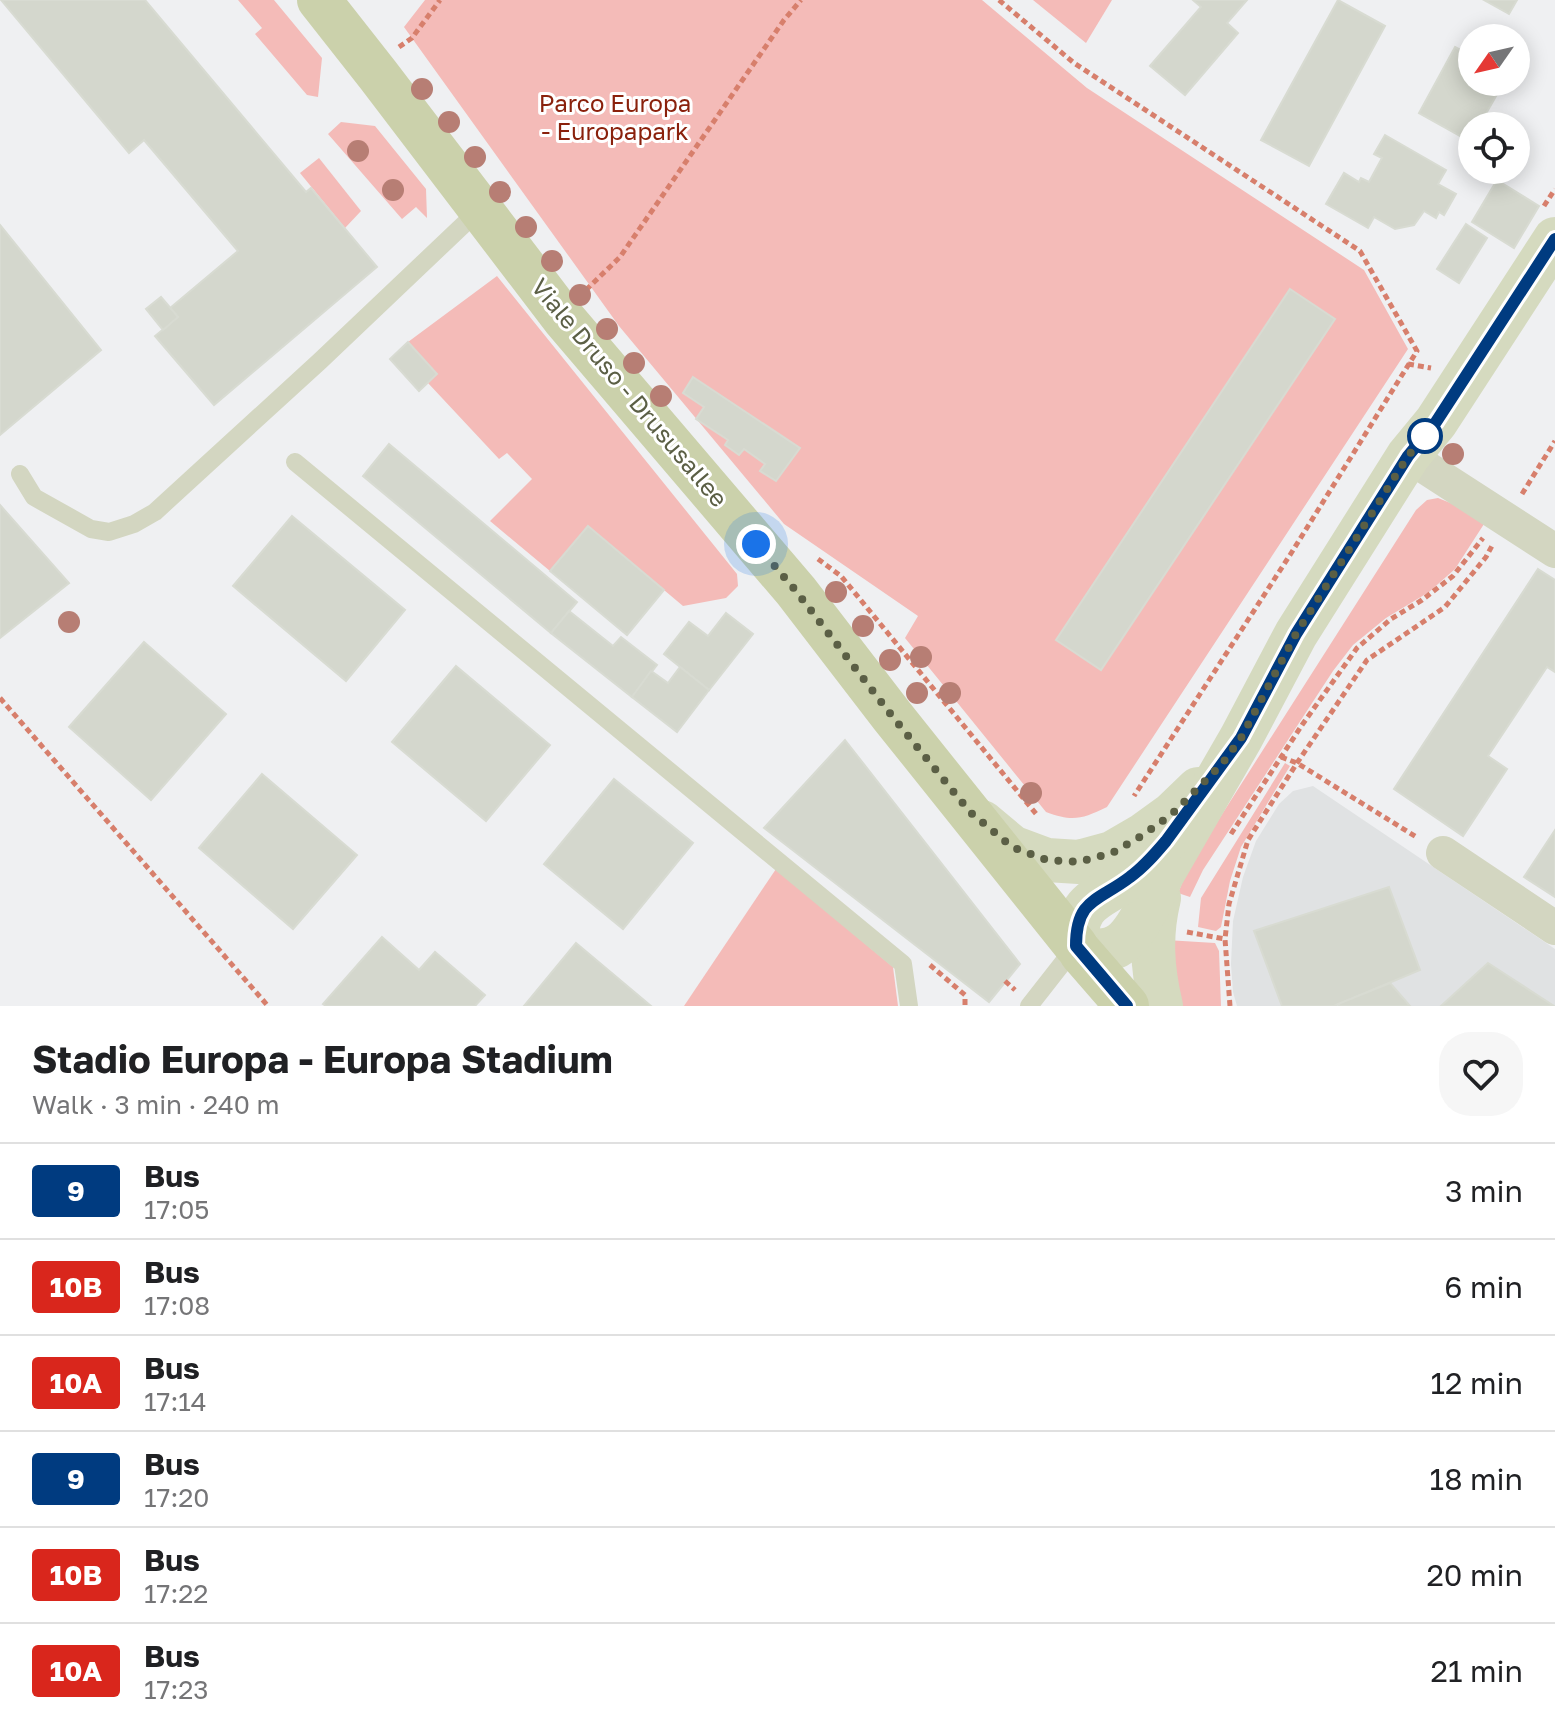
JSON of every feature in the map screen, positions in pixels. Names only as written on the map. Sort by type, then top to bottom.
[{"type":"main road","name":"Viale Druso - Drususallee","points":[[319,0],[564,319],[796,591],[892,716],[1127,1006]]},
{"type":"main road","points":[[1232,751],[1147,862],[1127,880],[1094,899],[1084,909],[1077,924],[1078,949],[1106,949],[1124,942],[1135,932],[1296,634],[1408,456],[1436,422],[1555,239]]},
{"type":"main road","points":[[970,812],[1012,847],[1047,860],[1079,862],[1112,853],[1143,835],[1179,807],[1232,751]]},
{"type":"main road","points":[[1161,1006],[1152,946],[1153,923],[1175,853]]},
{"type":"street","points":[[1408,456],[1555,551]]},
{"type":"street","points":[[1443,853],[1555,928]]},
{"type":"lane","points":[[20,474],[34,497],[91,529],[109,532],[134,524],[155,512],[480,209]]},
{"type":"lane","points":[[295,462],[903,964],[909,1006]]},
{"type":"lane","points":[[1029,1006],[1078,949]]},
{"type":"path","points":[[378,75],[399,48],[412,38],[440,0]]},
{"type":"path","points":[[585,291],[620,257],[801,0]]},
{"type":"path","points":[[999,0],[1074,63],[1360,251],[1417,351],[1298,543],[1129,803]]},
{"type":"path","points":[[1230,1006],[1225,939],[1229,904],[1248,840],[1367,660],[1445,607],[1486,557],[1555,441]]},
{"type":"path","points":[[1223,845],[1357,648],[1391,619],[1453,576],[1484,537],[1506,521]]},
{"type":"path","points":[[841,576],[1034,814],[1045,820]]},
{"type":"path","points":[[0,698],[268,1006]]},
{"type":"path","points":[[1281,757],[1297,763],[1443,853]]},
{"type":"path","points":[[1187,923],[1185,932],[1225,939]]},
{"type":"path","points":[[930,965],[965,995],[965,1006]]},
{"type":"shaded area","points":[[1313,786],[1555,949],[1555,1006],[1237,1006],[1231,964],[1233,921],[1243,877],[1256,841],[1279,804],[1293,791]]},
{"type":"green space","points":[[238,0],[274,0],[322,58],[318,97],[307,95],[255,34],[262,28]]},
{"type":"green space","name":"Parco Europa - Europapark","points":[[425,0],[982,0],[1087,88],[1364,270],[1408,349],[1107,807],[1077,818],[1046,812],[905,638],[918,616],[784,524],[619,326],[404,27]]},
{"type":"green space","points":[[1033,0],[1112,0],[1086,43]]},
{"type":"green space","points":[[341,122],[375,126],[426,189],[427,218],[416,207],[402,219],[328,134]]},
{"type":"green space","points":[[319,158],[361,211],[345,228],[300,173]]},
{"type":"green space","points":[[497,276],[737,574],[738,586],[726,598],[683,606],[588,526],[550,571],[490,521],[532,479],[507,453],[499,459],[428,383],[436,374],[408,342]]},
{"type":"green space","points":[[1438,498],[1458,506],[1484,524],[1455,569],[1429,592],[1386,618],[1353,645],[1203,870],[1190,897],[1178,893],[1189,866],[1416,510],[1427,500]]},
{"type":"green space","points":[[1285,763],[1290,766],[1241,847],[1230,881],[1221,927],[1216,931],[1198,927],[1201,898]]},
{"type":"green space","points":[[776,869],[893,967],[898,1006],[684,1006]]},
{"type":"green space","points":[[1166,940],[1215,943],[1219,951],[1221,1006],[1176,1006]]},
{"type":"building","points":[[1,0],[145,0],[306,192],[311,188],[377,267],[214,405],[155,336],[178,317],[170,308],[238,251],[144,140],[129,153]]},
{"type":"building","points":[[1193,0],[1247,0],[1227,23],[1238,33],[1185,95],[1150,66],[1201,7]]},
{"type":"building","points":[[1338,0],[1385,26],[1309,166],[1261,140]]},
{"type":"building","points":[[1484,0],[1517,0],[1509,14]]},
{"type":"building","points":[[1455,47],[1458,49],[1458,96],[1496,96],[1487,112],[1458,112],[1458,135],[1419,113]]},
{"type":"building","points":[[1385,135],[1446,170],[1438,184],[1456,194],[1444,215],[1439,212],[1436,218],[1424,211],[1414,225],[1395,229],[1374,217],[1368,228],[1326,204],[1344,173],[1359,182],[1361,178],[1369,182],[1382,158],[1374,154]]},
{"type":"building","points":[[1495,184],[1503,184],[1539,206],[1514,248],[1472,222]]},
{"type":"building","points":[[1466,224],[1487,238],[1459,283],[1437,269]]},
{"type":"building","points":[[0,225],[101,350],[0,435]]},
{"type":"building","points":[[1290,289],[1335,319],[1101,670],[1056,640]]},
{"type":"building","points":[[161,297],[178,317],[163,330],[146,309]]},
{"type":"building","points":[[408,342],[437,374],[419,391],[390,359]]},
{"type":"building","points":[[693,377],[800,448],[776,481],[760,471],[765,464],[744,449],[739,455],[725,445],[728,440],[696,419],[704,407],[683,393]]},
{"type":"building","points":[[389,444],[577,602],[551,633],[363,476]]},
{"type":"building","points":[[0,505],[69,583],[0,638]]},
{"type":"building","points":[[292,516],[405,610],[346,681],[233,586]]},
{"type":"building","points":[[588,526],[664,590],[627,635],[550,571]]},
{"type":"building","points":[[1538,569],[1555,580],[1555,672],[1547,667],[1488,756],[1507,769],[1463,836],[1394,789]]},
{"type":"building","points":[[569,611],[613,646],[621,637],[657,665],[632,697],[551,633]]},
{"type":"building","points":[[726,613],[753,634],[709,690],[664,654],[689,622],[708,636]]},
{"type":"building","points":[[144,642],[226,714],[151,800],[69,727]]},
{"type":"building","points":[[456,666],[550,745],[486,821],[392,742]]},
{"type":"building","points":[[680,667],[709,690],[677,732],[632,697],[651,671],[668,683]]},
{"type":"building","points":[[845,740],[1020,964],[989,1002],[764,828]]},
{"type":"building","points":[[262,774],[357,855],[293,929],[199,848]]},
{"type":"building","points":[[614,779],[693,843],[623,929],[544,864]]},
{"type":"building","points":[[1555,830],[1555,897],[1524,877]]},
{"type":"building","points":[[1389,887],[1420,970],[1334,1006],[1282,1006],[1254,931]]},
{"type":"building","points":[[382,937],[419,970],[435,952],[485,995],[475,1006],[323,1004]]},
{"type":"building","points":[[576,943],[651,1006],[524,1006]]},
{"type":"building","points":[[1488,963],[1554,1006],[1441,1006]]},
{"type":"building","points":[[1390,983],[1410,1006],[1338,1004]]},
{"type":"bus line","name":"9","points":[[1127,1006],[1076,946],[1077,924],[1084,909],[1094,899],[1127,880],[1154,855],[1241,738],[1296,634],[1408,456],[1436,422],[1555,239]]},
{"type":"route","points":[[756,544],[970,812],[1012,847],[1047,860],[1092,860],[1112,853],[1172,814],[1222,764],[1241,738],[1296,634],[1408,456],[1425,436]]}]
